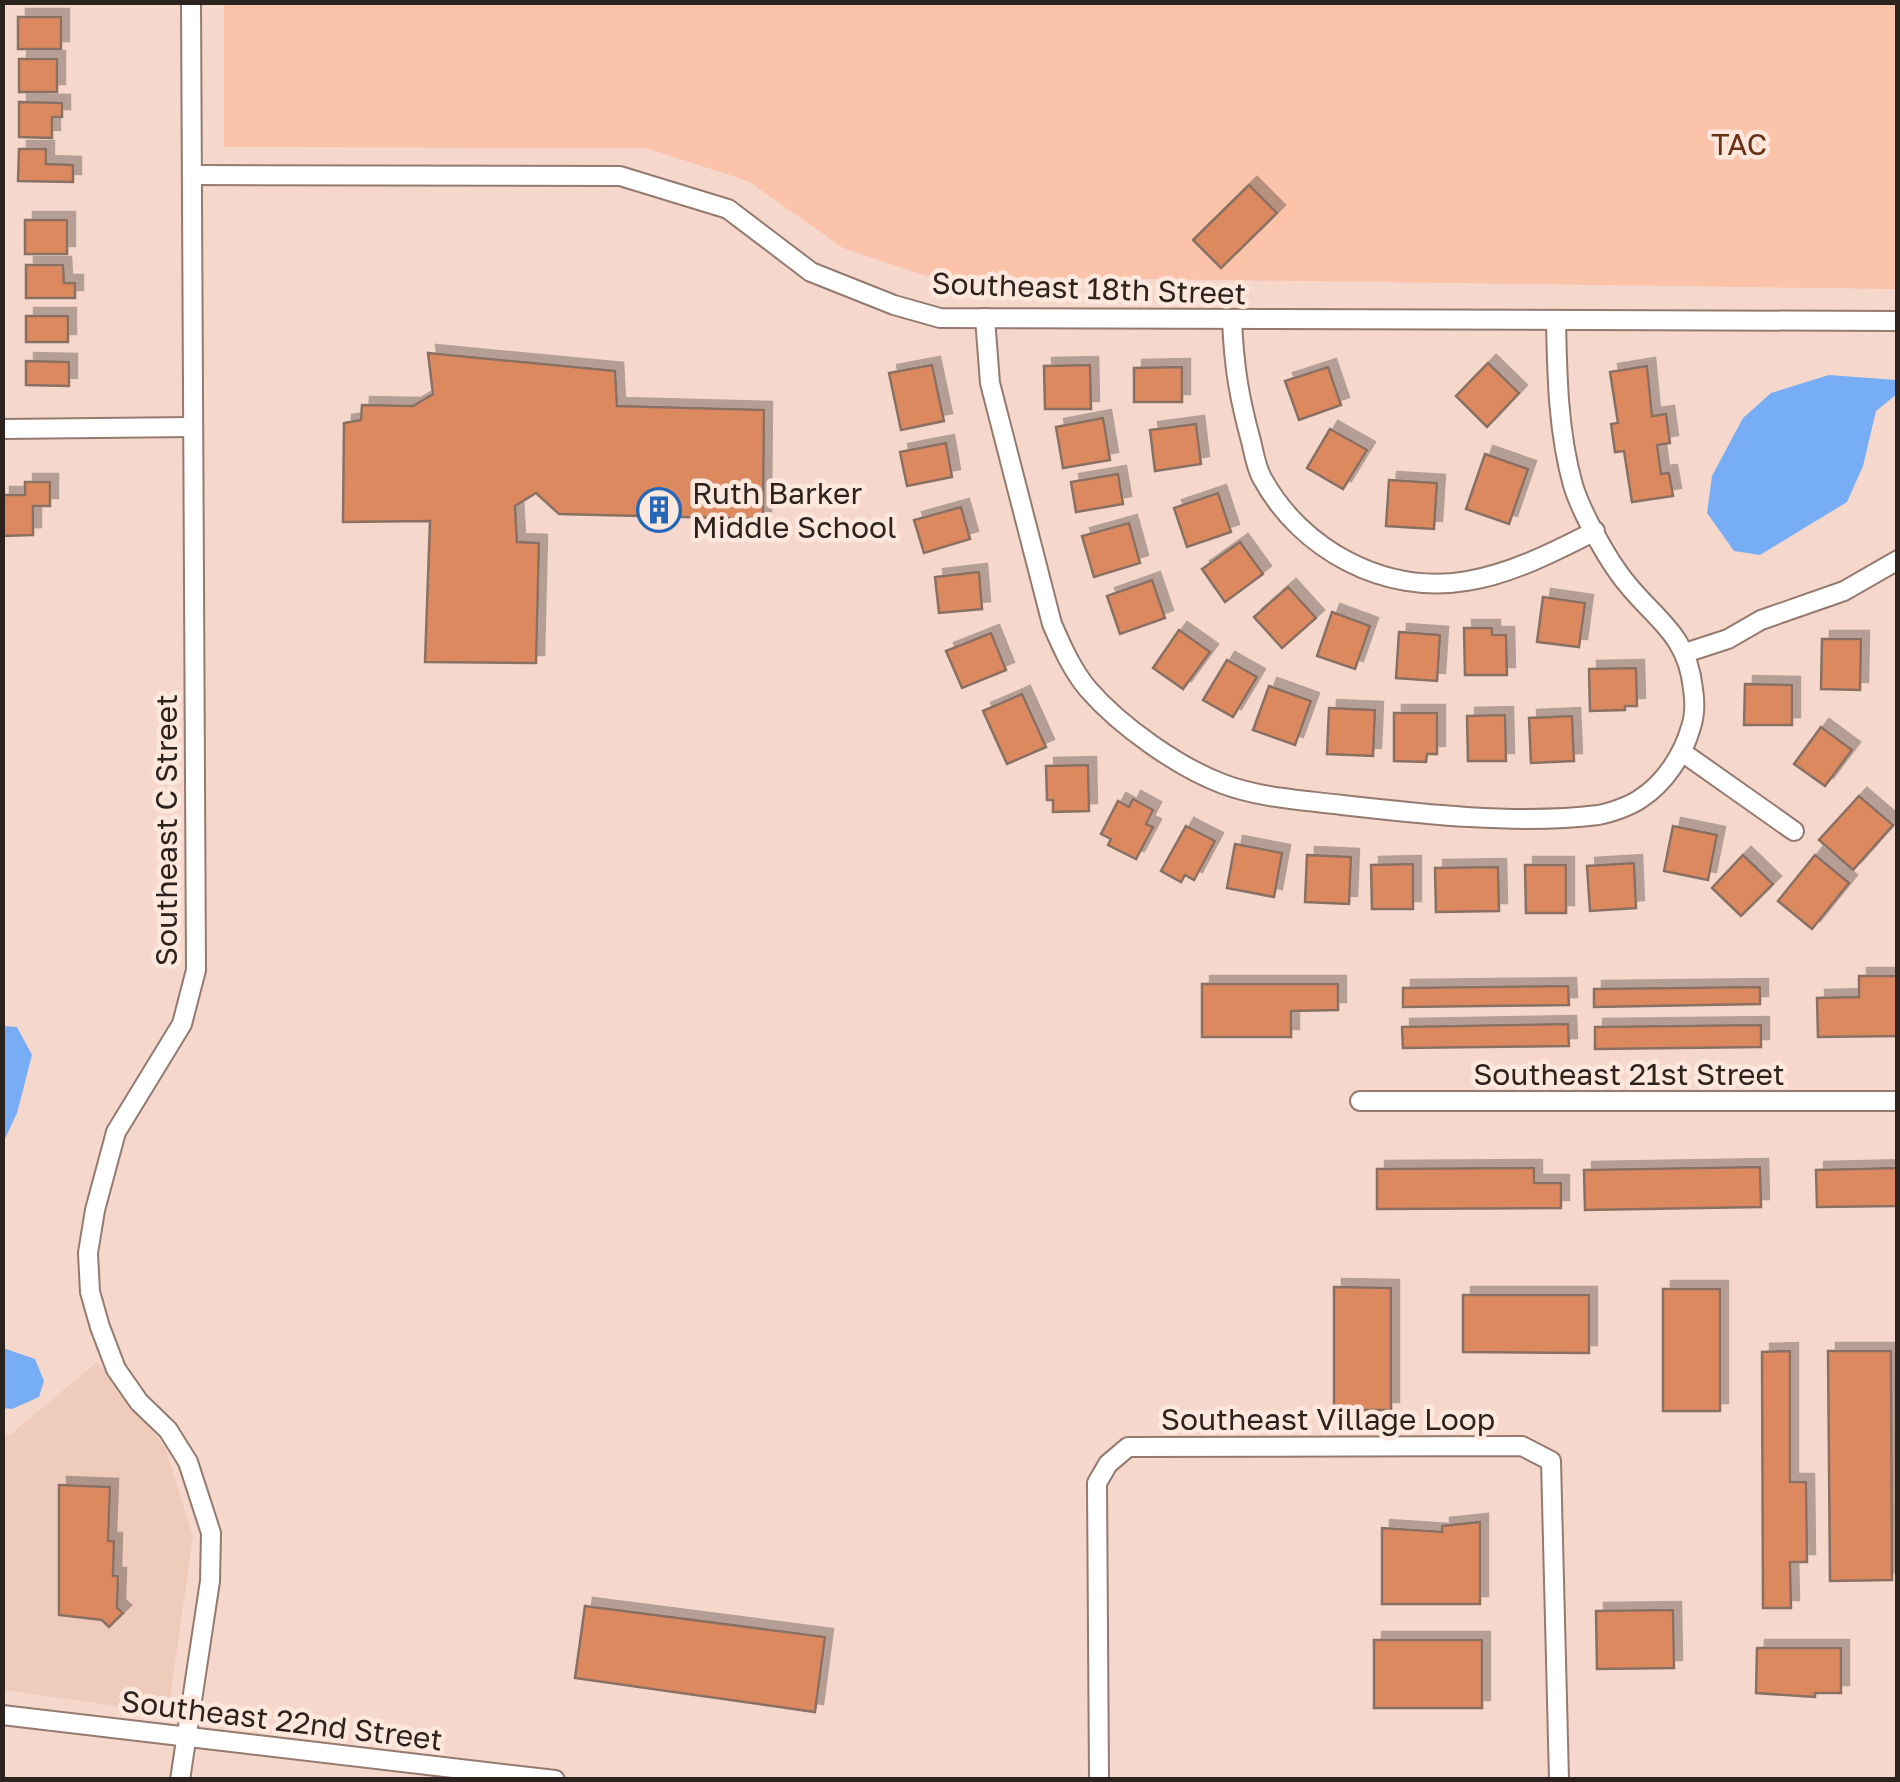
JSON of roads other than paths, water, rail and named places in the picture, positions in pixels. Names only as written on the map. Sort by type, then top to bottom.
[{"type":"street","name":"Southeast C Street","points":[[180,1780],[210,1581],[211,1533],[188,1462],[168,1430],[139,1402],[116,1369],[90,1292],[88,1254],[95,1210],[116,1132],[182,1024],[196,970],[191,2]]},
{"type":"street","name":"Southeast 18th Street","points":[[192,174],[620,176],[728,210],[812,272],[878,299],[940,318],[1898,321]]},
{"type":"street","points":[[985,318],[990,384],[1052,624],[1068,662],[1087,688],[1134,732],[1224,784],[1275,797],[1432,815],[1514,817],[1601,814],[1638,801],[1662,781],[1682,752],[1692,724],[1694,702],[1685,652],[1678,638],[1618,572],[1573,487],[1558,389],[1556,320]]},
{"type":"street","points":[[1232,320],[1236,386],[1261,476],[1297,527],[1348,562],[1406,583],[1469,581],[1562,548],[1596,531]]},
{"type":"street","points":[[2,429],[193,427]]},
{"type":"street","points":[[1685,652],[1844,591],[1898,560]]},
{"type":"street","points":[[1682,752],[1794,831]]},
{"type":"street","name":"Southeast 21st Street","points":[[1360,1101],[1898,1102]]},
{"type":"street","name":"Southeast Village Loop","points":[[1099,1780],[1097,1483],[1108,1464],[1128,1447],[1522,1446],[1551,1460],[1559,1780]]},
{"type":"street","name":"Southeast 22nd Street","points":[[2,1715],[555,1780]]},
{"type":"water","points":[[1829,375],[1897,380],[1897,394],[1876,411],[1863,466],[1847,502],[1760,555],[1734,551],[1707,513],[1712,476],[1743,418],[1771,393]]},
{"type":"water","points":[[2,1026],[17,1027],[32,1055],[17,1113],[3,1143]]},
{"type":"water","points":[[3,1348],[35,1359],[44,1381],[39,1397],[12,1409],[3,1408]]},
{"type":"place","name":"Ruth Barker Middle School","points":[[659,510]]},
{"type":"park label","name":"TAC","points":[[1739,144]]}]
